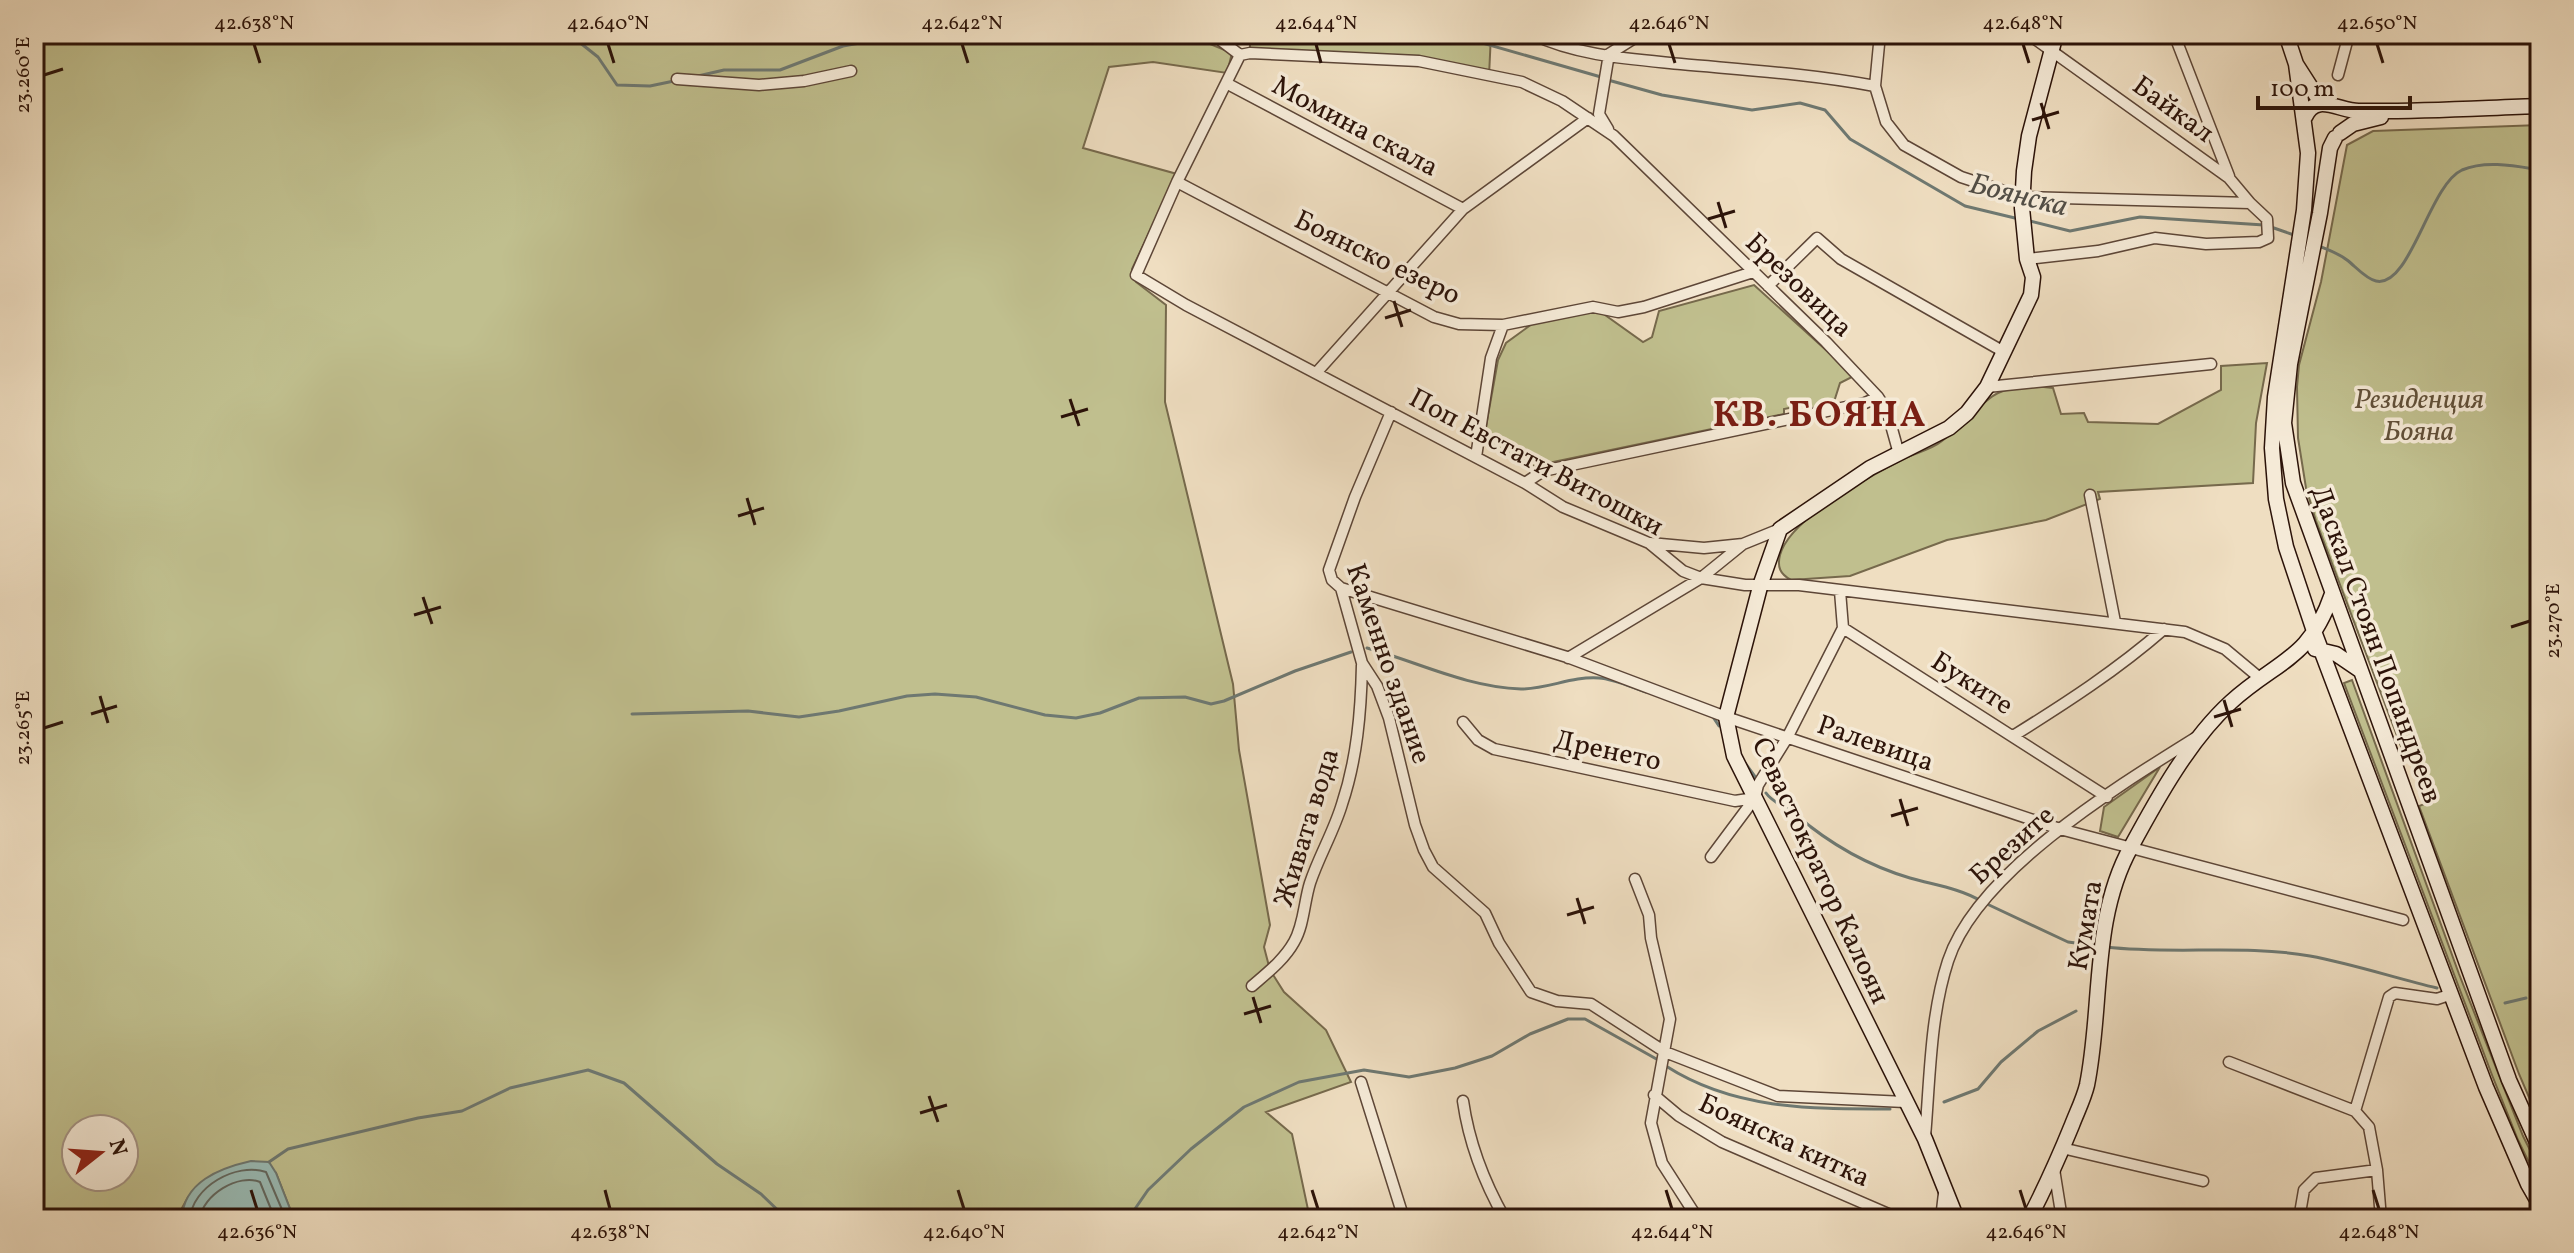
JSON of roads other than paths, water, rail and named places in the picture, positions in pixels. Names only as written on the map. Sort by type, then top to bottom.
[{"type":"main road","points":[[1780,529],[1870,468],[1958,421],[1974,406],[1987,387],[2031,295],[2033,277],[2026,252],[2022,203],[2029,136],[2056,34]]},
{"type":"main road","points":[[2286,34],[2296,64],[2307,133],[2319,141],[2338,135],[2353,124],[2405,112]]},
{"type":"main road","points":[[2296,64],[2343,121],[2338,135]]},
{"type":"main road","points":[[2305,117],[2311,107],[2328,105],[2352,111],[2405,112],[2540,106]]},
{"type":"main road","name":"Даскал Стоян Попандреев","points":[[2307,133],[2300,278],[2284,423],[2286,447],[2302,514],[2493,1037],[2540,1149]]},
{"type":"main road","name":"Даскал Стоян Попандреев","points":[[2338,135],[2330,148],[2320,213],[2300,278],[2275,397],[2272,448],[2276,499],[2286,547],[2315,634],[2486,1087],[2540,1205]]},
{"type":"main road","name":"Севастократор Калоян","points":[[1780,529],[1761,583],[1726,717],[1734,756],[1925,1139],[1957,1219]]},
{"type":"main road","name":"Кумата","points":[[2029,1219],[2054,1169],[2086,1088],[2095,1033],[2104,930],[2111,893],[2130,847],[2199,736],[2231,702],[2302,650],[2315,634],[2332,594]]},
{"type":"main road","points":[[2302,650],[2321,649],[2336,654],[2361,671]]},
{"type":"street","points":[[1177,182],[1240,55],[1219,39],[1205,34]]},
{"type":"street","points":[[1532,34],[1561,46],[1609,54],[1875,86]]},
{"type":"street","points":[[1609,54],[1641,34]]},
{"type":"street","points":[[1880,34],[1875,86],[1886,122],[1904,145],[1961,177],[2022,203],[2250,203]]},
{"type":"street","name":"Байкал","points":[[2026,252],[2098,251],[2155,238],[2206,244],[2259,242],[2268,238],[2267,219],[2229,178],[2028,34]]},
{"type":"street","points":[[2174,34],[2229,178]]},
{"type":"street","points":[[2338,75],[2349,34]]},
{"type":"street","points":[[1609,54],[1599,114],[1614,136]]},
{"type":"street","name":"Брезовица","points":[[1240,55],[1419,61],[1522,82],[1562,101],[1614,136],[1878,397],[1887,411],[1899,454]]},
{"type":"street","points":[[677,79],[759,85],[804,81],[851,71]]},
{"type":"street","name":"Момина скала","points":[[1226,83],[1463,209]]},
{"type":"street","points":[[1317,372],[1463,209],[1588,118]]},
{"type":"street","name":"Поп Евстати Витошки","points":[[1177,182],[1136,275],[1186,305],[1525,483],[1563,507],[1649,543],[1683,571],[1701,578],[1745,585],[1761,583],[1840,591],[2185,632],[2225,649],[2261,679]]},
{"type":"street","name":"Боянско езеро","points":[[1177,182],[1447,321],[1503,325],[1593,307],[1618,312],[1644,307],[1753,272]]},
{"type":"street","points":[[1768,286],[1817,238],[1841,259],[2004,352]]},
{"type":"street","points":[[1476,457],[1491,358],[1503,325]]},
{"type":"street","points":[[1987,387],[2211,364]]},
{"type":"street","points":[[1525,483],[1543,471],[1865,403],[1878,397]]},
{"type":"street","name":"Каменно здание","points":[[1391,412],[1328,567],[1332,580],[1341,588],[1362,663],[1377,686],[1389,718],[1424,850],[1433,867],[1485,913],[1499,943],[1531,992],[1557,1001],[1591,1004],[1665,1052]]},
{"type":"street","points":[[2090,495],[2115,622]]},
{"type":"street","points":[[1649,543],[1704,548],[1743,544],[1780,529]]},
{"type":"street","points":[[1568,658],[1701,578],[1743,544]]},
{"type":"street","name":"Ралевица","points":[[1341,588],[1454,620],[1568,658],[1726,717],[2060,829],[2403,920]]},
{"type":"street","points":[[1711,857],[1755,798],[1758,785],[1787,738],[1843,628],[1840,591]]},
{"type":"street","name":"Буките","points":[[1843,628],[2107,797]]},
{"type":"street","points":[[2013,736],[2089,689],[2164,629]]},
{"type":"street","name":"Живата вода","points":[[1252,986],[1276,965],[1293,945],[1299,932],[1321,852],[1342,805],[1360,723],[1362,663]]},
{"type":"street","name":"Дренето","points":[[1463,722],[1478,740],[1494,749],[1735,801],[1755,798]]},
{"type":"street","name":"Брезите","points":[[1925,1139],[1938,1000],[1949,958],[1977,907],[2060,829],[2199,736]]},
{"type":"street","points":[[1635,879],[1649,915],[1651,938],[1670,1007],[1670,1033],[1654,1095],[1651,1123],[1662,1163],[1698,1219]]},
{"type":"street","points":[[2355,1111],[2389,997],[2395,993],[2437,999],[2452,994]]},
{"type":"street","points":[[1665,1052],[1778,1096],[1905,1102]]},
{"type":"street","points":[[2229,1062],[2355,1111],[2369,1127],[2381,1219]]},
{"type":"street","points":[[1361,1082],[1404,1219]]},
{"type":"street","name":"Боянска китка","points":[[1654,1095],[1679,1116],[1722,1142],[1900,1219]]},
{"type":"street","points":[[1463,1101],[1468,1131],[1478,1161],[1505,1219]]},
{"type":"street","points":[[2062,1148],[2203,1181]]},
{"type":"street","points":[[2054,1169],[2062,1219]]},
{"type":"street","points":[[2299,1219],[2304,1190],[2316,1178],[2374,1170]]},
{"type":"street","points":[[1941,1219],[1944,1181]]},
{"type":"water","points":[[251,1161],[269,1162],[294,1219],[182,1219],[184,1206],[196,1186],[227,1168]]},
{"type":"waterway","name":"Боянска","points":[[569,34],[598,57],[617,85],[650,86],[674,81]]},
{"type":"waterway","name":"Боянска","points":[[698,76],[724,70],[780,70],[843,46],[897,34]]},
{"type":"waterway","name":"Боянска","points":[[1451,34],[1601,77]]},
{"type":"waterway","name":"Боянска","points":[[1608,80],[1662,95],[1752,110],[1800,103],[1825,110],[1850,139],[1965,206],[2019,219]]},
{"type":"waterway","name":"Боянска","points":[[2319,246],[2344,258],[2372,280],[2388,279],[2409,253],[2439,195],[2450,179],[2462,170],[2491,165],[2540,170]]},
{"type":"waterway","name":"Боянска","points":[[2030,221],[2070,231],[2140,217],[2264,225]]},
{"type":"waterway","name":"Боянска","points":[[2271,227],[2294,235]]},
{"type":"waterway","points":[[1367,648],[1481,684],[1521,689],[1599,678],[1646,692]]},
{"type":"waterway","points":[[632,714],[748,711],[799,717],[907,696],[935,694],[976,697],[1045,715],[1076,718],[1100,713],[1139,698],[1185,697],[1211,704],[1224,701],[1295,671],[1351,652]]},
{"type":"waterway","points":[[1713,717],[1719,726]]},
{"type":"waterway","points":[[1745,763],[1756,778]]},
{"type":"waterway","points":[[1766,793],[1822,835],[1864,860],[1981,901]]},
{"type":"waterway","points":[[1987,904],[2068,942],[2099,946]]},
{"type":"waterway","points":[[2106,947],[2285,952],[2342,963],[2437,988]]},
{"type":"waterway","points":[[2505,1003],[2526,998]]},
{"type":"waterway","points":[[2534,1000],[2540,1004]]},
{"type":"waterway","points":[[1944,1102],[1978,1089],[2001,1062],[2038,1031],[2076,1011]]},
{"type":"waterway","points":[[1128,1219],[1148,1190],[1191,1149],[1244,1107],[1299,1082],[1364,1070],[1409,1077],[1455,1068],[1492,1056],[1530,1034],[1568,1019],[1585,1019],[1660,1061]]},
{"type":"waterway","points":[[1666,1066],[1692,1080],[1746,1099],[1803,1107],[1890,1109]]},
{"type":"waterway","points":[[269,1162],[288,1149],[418,1118],[462,1111],[510,1088],[588,1070],[624,1083],[717,1164],[761,1194],[787,1219]]},
{"type":"district","name":"КВ. БОЯНА","points":[[1820,413]]},
{"type":"park label","name":"Резиденция Бояна","points":[[2419,414]]}]
